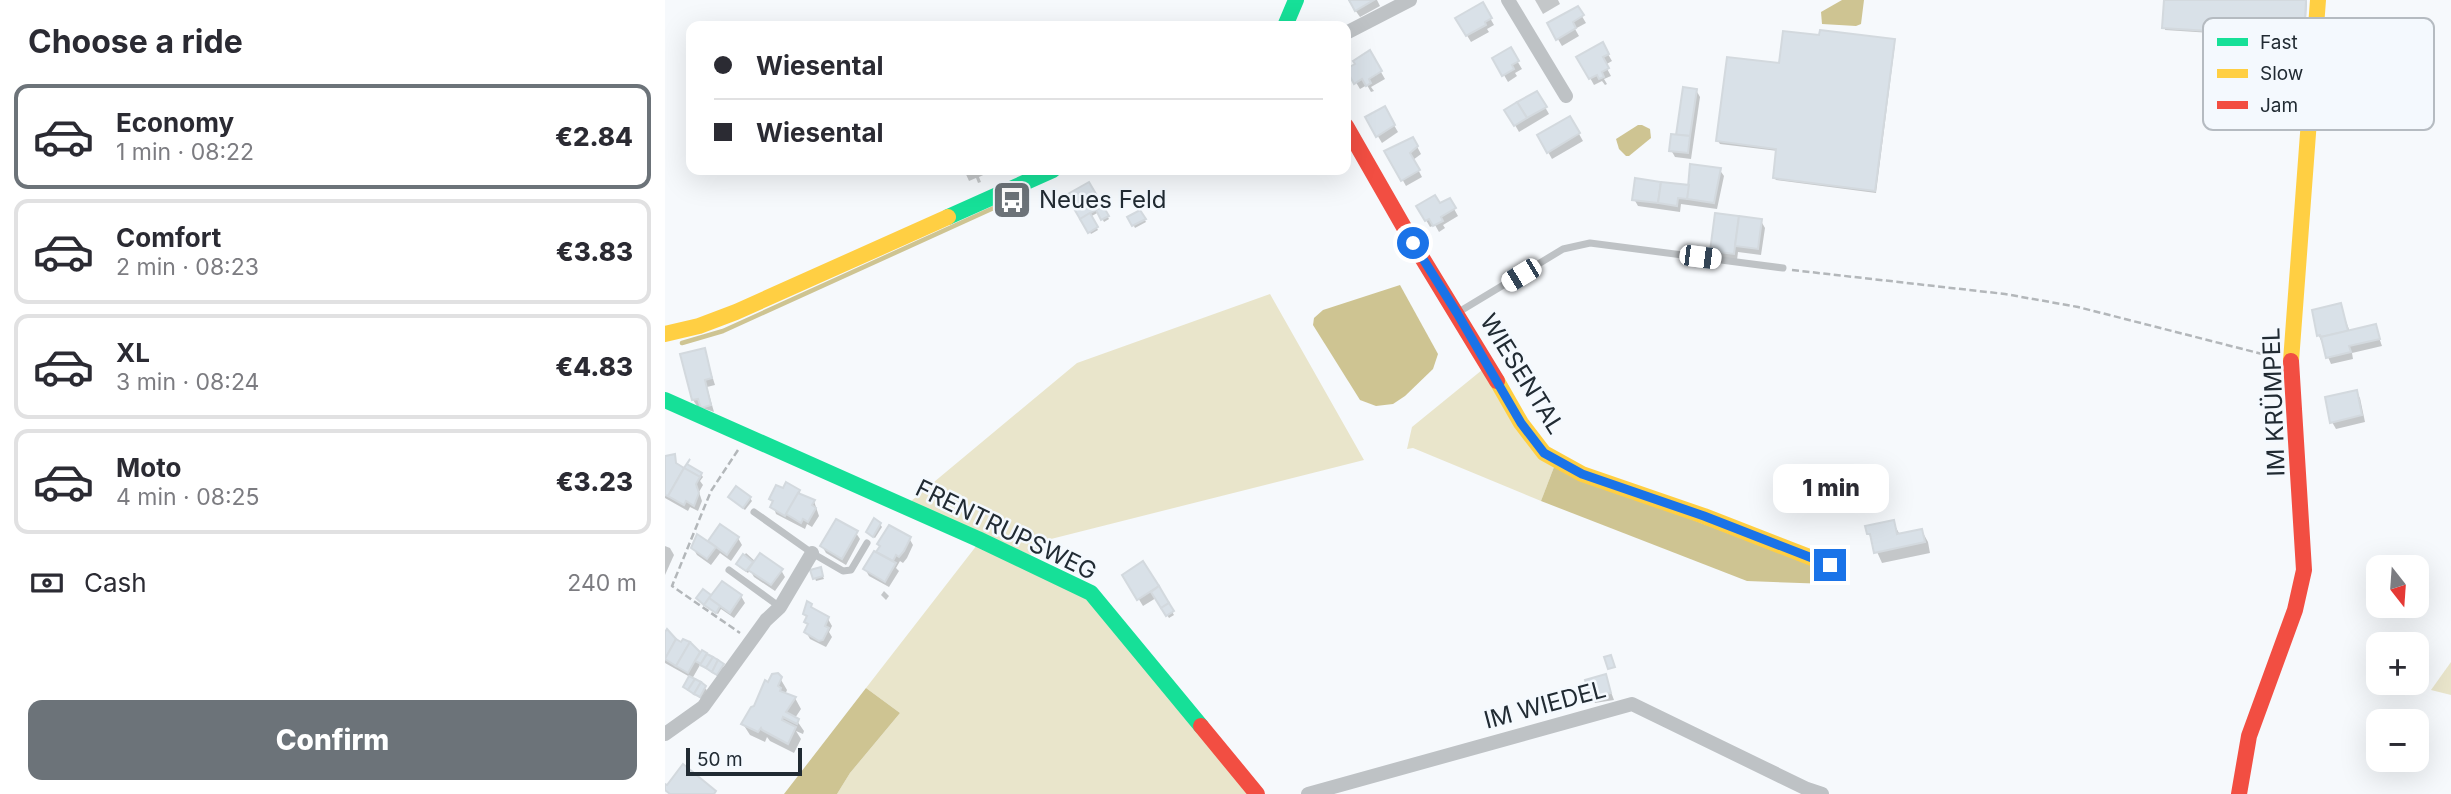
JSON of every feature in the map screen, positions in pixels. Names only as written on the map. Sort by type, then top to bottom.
[{"type":"street","points":[[1288,21],[1296,0]]},
{"type":"street","points":[[1351,30],[1410,0]]},
{"type":"street","points":[[1508,0],[1566,96]]},
{"type":"street","name":"IM KRÜMPEL","points":[[2317,18],[2318,0]]},
{"type":"street","name":"IM KRÜMPEL","points":[[2239,794],[2249,736],[2295,610],[2304,570],[2291,361],[2308,130]]},
{"type":"street","name":"WIESENTAL","points":[[1351,135],[1521,423],[1544,453],[1582,474],[1704,516],[1830,565]]},
{"type":"street","points":[[665,334],[699,326],[736,312],[1042,175]]},
{"type":"street","name":"FRENTRUPSWEG","points":[[665,400],[978,539],[1091,593],[1257,794]]},
{"type":"street","points":[[665,734],[703,707],[766,620],[780,607],[811,553]]},
{"type":"street","name":"IM WIEDEL","points":[[1308,794],[1632,704],[1822,794]]},
{"type":"lane","points":[[1457,313],[1563,249],[1576,244],[1590,243],[1783,268]]},
{"type":"lane","points":[[754,512],[811,553],[843,571],[851,570],[867,543]]},
{"type":"lane","points":[[729,570],[780,607]]},
{"type":"path","points":[[1783,268],[2005,294],[2078,307],[2291,361]]},
{"type":"path","points":[[747,436],[711,491],[672,586],[751,641]]},
{"type":"shaded area","points":[[1842,0],[1864,0],[1861,24],[1822,24],[1821,12]]},
{"type":"shaded area","points":[[1638,125],[1650,129],[1651,138],[1626,156],[1619,149],[1616,139]]},
{"type":"shaded area","points":[[1400,285],[1438,354],[1433,369],[1405,396],[1393,404],[1376,406],[1360,400],[1313,325],[1314,318],[1323,310]]},
{"type":"shaded area","points":[[1270,294],[1364,460],[1047,540],[1030,555],[910,502],[1077,363]]},
{"type":"shaded area","points":[[1482,370],[1554,467],[1541,501],[1413,448],[1407,449],[1412,427]]},
{"type":"shaded area","points":[[1554,467],[1827,571],[1829,584],[1747,581],[1541,501]]},
{"type":"shaded area","points":[[977,545],[1088,595],[1250,794],[837,794],[850,773],[900,713],[866,688]]},
{"type":"shaded area","points":[[2451,662],[2451,695],[2431,690]]},
{"type":"shaded area","points":[[866,688],[900,713],[850,773],[837,794],[784,794]]},
{"type":"building","points":[[1349,0],[1374,0],[1355,11]]},
{"type":"building","points":[[2164,0],[2306,0],[2305,18],[2203,18],[2203,31],[2162,28]]},
{"type":"building","points":[[1483,2],[1492,18],[1485,22],[1486,25],[1466,36],[1455,18]]},
{"type":"building","points":[[1578,6],[1584,15],[1573,22],[1576,28],[1556,40],[1547,23]]},
{"type":"building","points":[[1820,30],[1895,39],[1875,191],[1773,178],[1776,149],[1716,141],[1727,57],[1779,63],[1783,31],[1819,35]]},
{"type":"building","points":[[1603,42],[1609,54],[1603,57],[1609,68],[1602,72],[1604,77],[1599,79],[1597,75],[1589,79],[1576,57]]},
{"type":"building","points":[[1511,47],[1519,61],[1512,65],[1514,69],[1502,76],[1492,58]]},
{"type":"building","points":[[1370,50],[1382,71],[1369,79],[1371,83],[1366,86],[1362,79],[1354,84],[1351,78],[1351,66],[1355,64],[1353,61]]},
{"type":"building","points":[[1683,87],[1697,89],[1690,136],[1676,135]]},
{"type":"building","points":[[1537,91],[1547,107],[1527,118],[1517,102]]},
{"type":"building","points":[[1517,102],[1527,118],[1514,126],[1504,110]]},
{"type":"building","points":[[1385,106],[1395,125],[1376,137],[1365,117]]},
{"type":"building","points":[[1570,116],[1580,133],[1547,153],[1537,135]]},
{"type":"building","points":[[1671,134],[1690,136],[1688,153],[1669,151]]},
{"type":"building","points":[[1413,137],[1418,146],[1410,153],[1420,170],[1401,181],[1384,151]]},
{"type":"building","points":[[1690,164],[1721,168],[1714,203],[1687,199]]},
{"type":"building","points":[[1635,178],[1661,182],[1658,203],[1632,200]]},
{"type":"building","points":[[1089,182],[1103,206],[1080,219],[1066,195]]},
{"type":"building","points":[[1661,182],[1689,185],[1687,199],[1678,198],[1677,206],[1658,203]]},
{"type":"building","points":[[1435,195],[1440,203],[1450,198],[1456,208],[1441,217],[1443,221],[1433,226],[1429,219],[1425,221],[1416,206]]},
{"type":"building","points":[[1103,206],[1109,216],[1101,220],[1096,210]]},
{"type":"building","points":[[1140,210],[1146,219],[1132,226],[1127,217]]},
{"type":"building","points":[[1090,213],[1098,227],[1088,233],[1080,219]]},
{"type":"building","points":[[1715,213],[1739,216],[1734,254],[1710,251]]},
{"type":"building","points":[[1739,216],[1762,219],[1758,249],[1735,246]]},
{"type":"building","points":[[2341,303],[2348,331],[2317,336],[2312,310]]},
{"type":"building","points":[[2376,324],[2380,339],[2349,346],[2351,352],[2326,358],[2321,337]]},
{"type":"building","points":[[705,348],[712,378],[705,380],[711,405],[701,408],[698,399],[692,400],[680,354]]},
{"type":"building","points":[[2357,390],[2362,415],[2330,423],[2325,397]]},
{"type":"building","points":[[675,454],[676,463],[684,468],[668,496],[665,495],[665,456]]},
{"type":"building","points":[[690,459],[687,464],[702,473],[700,477],[684,468]]},
{"type":"building","points":[[684,468],[700,477],[696,484],[699,493],[694,506],[686,501],[684,505],[668,496]]},
{"type":"building","points":[[786,482],[800,490],[785,516],[770,507],[773,501],[769,499],[776,485],[783,488]]},
{"type":"building","points":[[736,486],[751,497],[743,508],[728,497]]},
{"type":"building","points":[[798,493],[815,500],[812,505],[816,508],[808,522],[803,519],[801,523],[786,514]]},
{"type":"building","points":[[874,518],[881,523],[873,537],[866,532]]},
{"type":"building","points":[[836,519],[858,531],[842,559],[820,546]]},
{"type":"building","points":[[1894,520],[1897,534],[1922,529],[1925,542],[1874,553],[1870,534],[1867,534],[1865,526]]},
{"type":"building","points":[[720,524],[739,537],[727,555],[708,541]]},
{"type":"building","points":[[889,525],[911,537],[904,551],[899,557],[896,555],[893,561],[876,552],[880,546],[877,544]]},
{"type":"building","points":[[697,534],[716,547],[707,559],[691,548]]},
{"type":"building","points":[[874,551],[896,563],[885,582],[863,569]]},
{"type":"building","points":[[760,553],[783,569],[771,585],[748,570]]},
{"type":"building","points":[[743,554],[753,562],[746,571],[736,564]]},
{"type":"building","points":[[1143,561],[1159,586],[1137,600],[1122,575]]},
{"type":"building","points":[[821,567],[823,576],[813,579],[810,570]]},
{"type":"building","points":[[722,581],[742,595],[730,613],[709,598]]},
{"type":"building","points":[[1159,586],[1169,603],[1161,608],[1151,592]]},
{"type":"building","points":[[703,589],[711,595],[704,605],[696,598]]},
{"type":"building","points":[[709,598],[720,606],[716,613],[704,605]]},
{"type":"building","points":[[807,601],[812,604],[811,607],[829,617],[825,626],[829,628],[823,640],[819,641],[804,632],[808,624],[804,622],[807,616],[803,614]]},
{"type":"building","points":[[1169,603],[1174,611],[1166,616],[1161,608]]},
{"type":"building","points":[[667,629],[676,639],[665,659],[665,632]]},
{"type":"building","points":[[676,639],[690,642],[676,666],[665,659]]},
{"type":"building","points":[[690,642],[700,652],[688,673],[676,666]]},
{"type":"building","points":[[702,650],[707,653],[701,664],[695,661]]},
{"type":"building","points":[[707,654],[713,657],[706,668],[700,665]]},
{"type":"building","points":[[1611,655],[1615,667],[1608,669],[1604,657]]},
{"type":"building","points":[[713,657],[718,660],[712,672],[706,668]]},
{"type":"building","points":[[718,660],[724,664],[717,675],[712,672]]},
{"type":"building","points":[[778,673],[782,677],[778,686],[780,691],[796,697],[786,712],[799,719],[797,724],[783,717],[782,720],[796,727],[788,744],[761,728],[758,732],[741,724],[754,706],[765,680],[768,682],[772,674]]},
{"type":"building","points":[[1606,674],[1611,693],[1590,697],[1585,680]]},
{"type":"building","points":[[689,676],[695,679],[688,690],[683,687]]},
{"type":"building","points":[[695,679],[701,682],[694,694],[688,690]]},
{"type":"building","points":[[701,682],[706,686],[700,697],[694,694]]},
{"type":"building","points":[[683,764],[716,791],[714,794],[670,794],[665,790],[665,784],[667,785]]},
{"type":"waterway","points":[[682,343],[723,331],[998,206]]},
{"type":"traffic: fast","points":[[1287,21],[1296,0]]},
{"type":"traffic: fast","points":[[948,217],[1042,175]]},
{"type":"traffic: fast","points":[[665,400],[978,539],[1091,593],[1201,726]]},
{"type":"traffic: slow","points":[[2317,18],[2318,0]]},
{"type":"traffic: slow","points":[[2291,361],[2308,130]]},
{"type":"traffic: slow","points":[[665,334],[699,326],[736,312],[948,217]]},
{"type":"traffic: slow","points":[[1497,381],[1521,423],[1544,453],[1582,474],[1704,516],[1830,565]]},
{"type":"traffic: jam","points":[[1351,135],[1497,381]]},
{"type":"traffic: jam","points":[[2239,794],[2249,736],[2295,610],[2304,570],[2291,361]]},
{"type":"traffic: jam","points":[[1201,726],[1257,794]]},
{"type":"place","name":"Neues Feld","points":[[1012,200]]},
{"type":"route","points":[[1413,243],[1521,423],[1544,453],[1582,474],[1704,516],[1830,565]]}]
